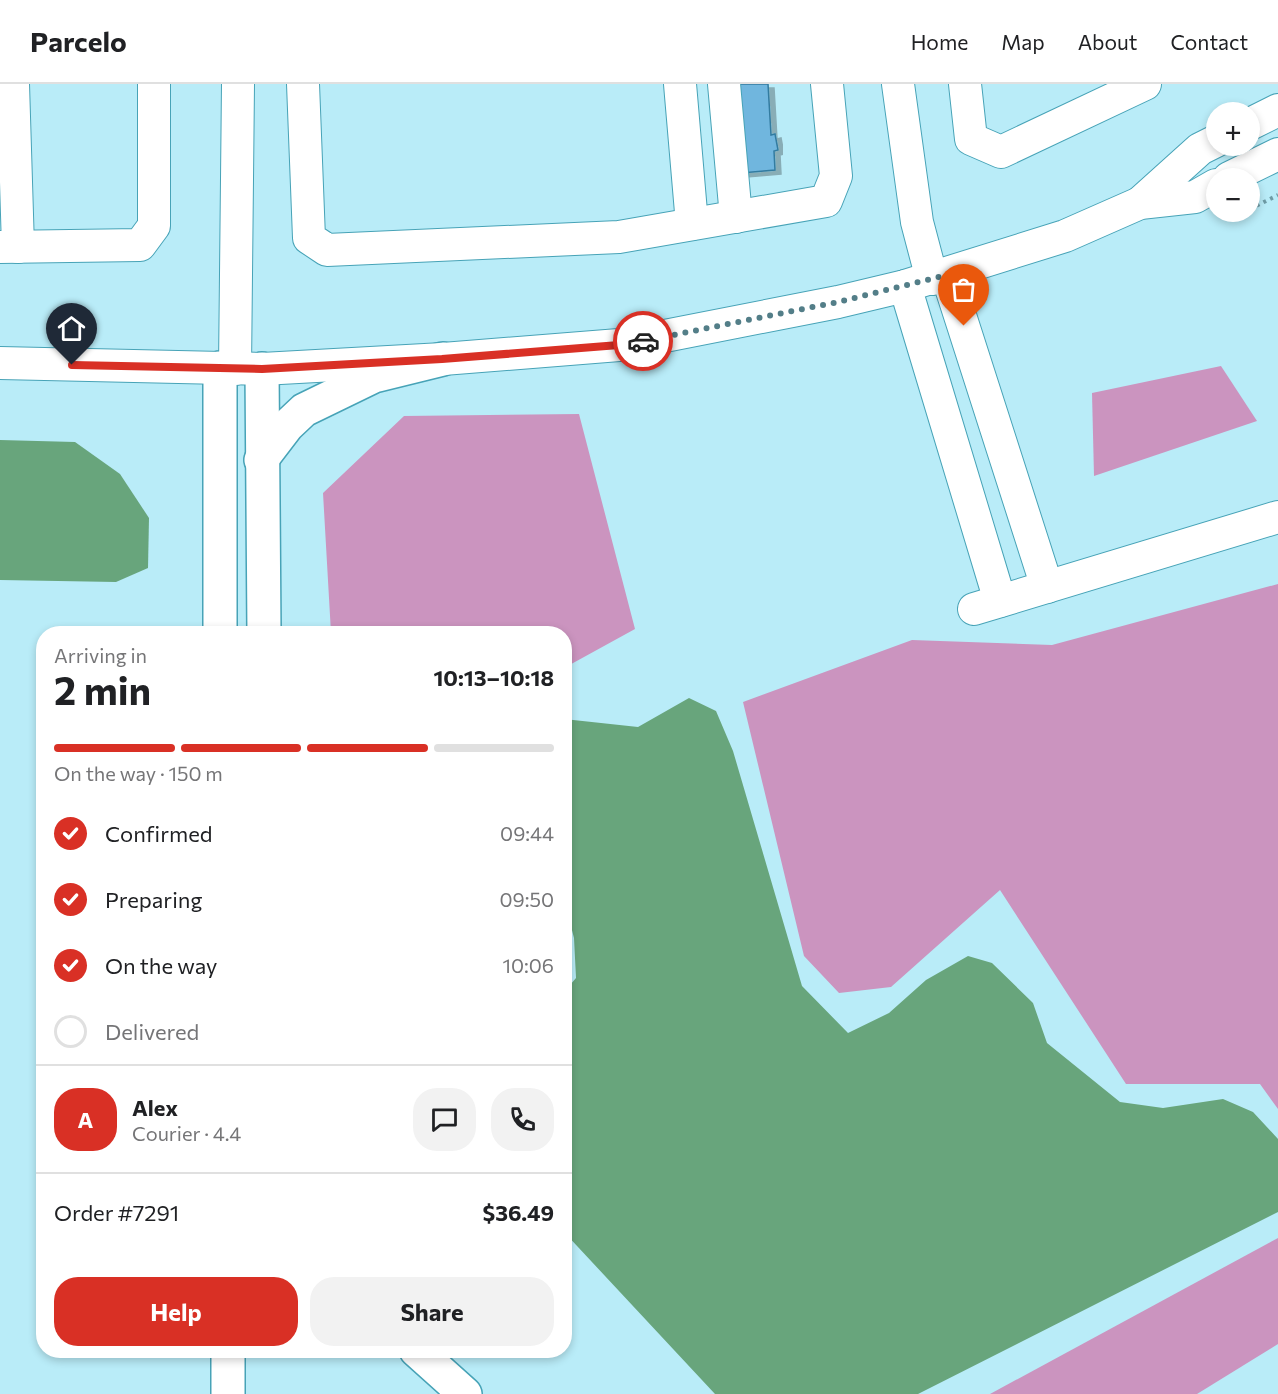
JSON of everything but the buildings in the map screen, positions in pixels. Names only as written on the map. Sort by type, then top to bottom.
[{"type":"highway","points":[[261,460],[287,426],[304,410],[374,376],[442,359]]},
{"type":"highway","points":[[239,369],[261,460],[264,626]]},
{"type":"highway","points":[[221,626],[239,369]]},
{"type":"highway","points":[[228,1358],[228,1394]]},
{"type":"highway","points":[[425,1358],[465,1394]]},
{"type":"street","points":[[13,84],[9,247],[140,245],[154,226],[154,84]]},
{"type":"street","points":[[238,84],[239,369]]},
{"type":"street","points":[[303,84],[309,238],[327,250],[619,237],[826,201],[836,176],[827,84]]},
{"type":"street","points":[[680,84],[692,224]]},
{"type":"street","points":[[724,84],[736,217]]},
{"type":"street","points":[[898,84],[917,226],[987,605],[1278,517]]},
{"type":"street","points":[[965,84],[970,139],[1001,152],[1145,84]]},
{"type":"street","points":[[1260,119],[1278,110]]},
{"type":"street","points":[[1140,203],[1206,146]]},
{"type":"street","points":[[1249,168],[1278,154]]},
{"type":"street","points":[[0,363],[239,369],[442,359],[619,345],[793,311],[928,280],[1065,236],[1140,203],[1195,197],[1206,191]]},
{"type":"street","points":[[928,280],[1047,587]]},
{"type":"path","points":[[1260,203],[1278,195]]},
{"type":"shaded area","points":[[1221,366],[1257,421],[1094,476],[1092,393]]},
{"type":"shaded area","points":[[579,414],[635,629],[572,664],[572,626],[331,626],[323,493],[404,416]]},
{"type":"shaded area","points":[[0,440],[75,442],[120,474],[149,518],[148,568],[116,582],[0,580]]},
{"type":"shaded area","points":[[1278,584],[1278,1109],[1260,1084],[1126,1084],[1000,890],[891,987],[839,993],[804,956],[743,702],[912,640],[1052,645]]},
{"type":"shaded area","points":[[689,698],[716,711],[733,751],[802,986],[848,1033],[889,1013],[926,980],[968,956],[992,963],[1033,1003],[1047,1043],[1120,1102],[1163,1108],[1223,1099],[1253,1112],[1278,1139],[1278,1212],[918,1394],[715,1394],[572,1241],[572,983],[576,978],[572,930],[572,720],[638,727]]},
{"type":"shaded area","points":[[1278,1238],[1278,1344],[1197,1394],[990,1394]]},
{"type":"way so far","points":[[643,341],[838,302],[947,275],[964,326]]},
{"type":"route","points":[[72,365],[262,369],[442,359],[619,345],[643,341]]}]
